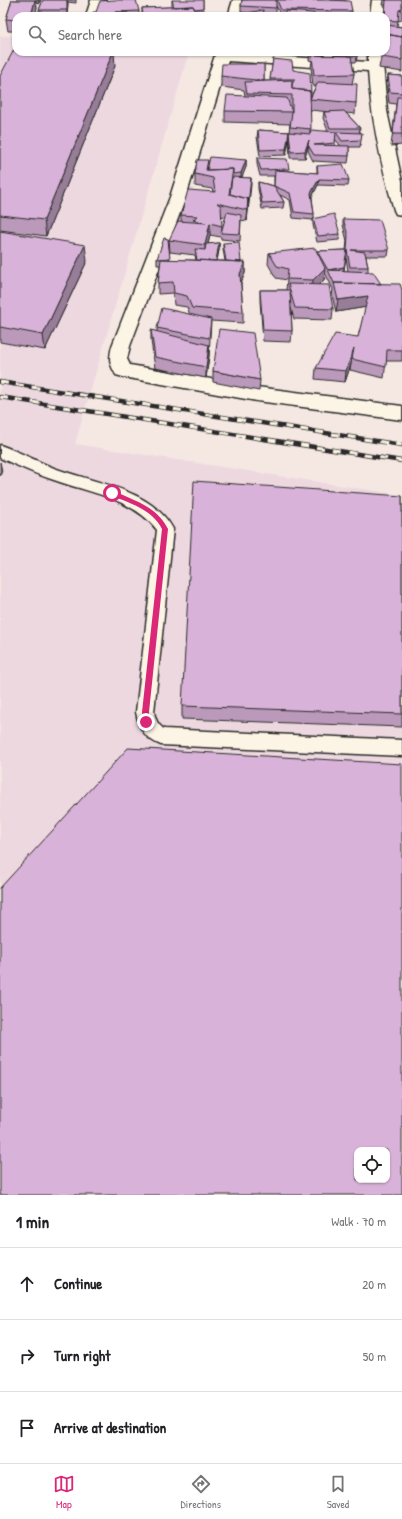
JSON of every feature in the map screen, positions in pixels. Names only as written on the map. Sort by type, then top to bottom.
[{"type":"street","points":[[94,12],[98,0]]},
{"type":"street","points":[[236,12],[240,0]]},
{"type":"street","points":[[378,12],[379,0]]},
{"type":"street","points":[[221,56],[178,197],[121,346],[118,359],[123,370],[258,394],[402,413]]},
{"type":"street","points":[[283,56],[375,59],[386,148],[393,181],[402,210]]},
{"type":"lane","points":[[0,451],[49,473],[112,493],[152,511],[160,519],[165,529],[145,712],[146,722],[150,731],[161,737],[402,748]]},
{"type":"shaded area","points":[[0,36],[12,36],[12,56],[188,56],[75,444],[402,495],[402,1195],[0,1195]]},
{"type":"building","points":[[12,0],[35,0],[32,12],[12,12],[12,20],[6,19]]},
{"type":"building","points":[[43,0],[67,0],[67,10],[39,10]]},
{"type":"building","points":[[136,0],[139,11],[96,12],[100,1]]},
{"type":"building","points":[[172,0],[203,0],[203,8],[195,9],[193,6],[174,7]]},
{"type":"building","points":[[242,0],[276,0],[276,8],[241,6]]},
{"type":"building","points":[[277,0],[350,1],[352,11],[281,10]]},
{"type":"building","points":[[386,0],[402,0],[402,9],[399,10],[398,21],[390,20],[390,12],[385,12]]},
{"type":"building","points":[[193,6],[196,12],[142,12],[142,8]]},
{"type":"building","points":[[263,10],[264,12],[253,12]]},
{"type":"building","points":[[390,26],[402,27],[402,37],[390,35]]},
{"type":"building","points":[[390,35],[402,37],[402,60],[381,57],[390,56]]},
{"type":"building","points":[[12,54],[12,56],[111,56],[44,220],[0,215],[0,76]]},
{"type":"building","points":[[312,56],[351,56],[354,74],[314,75]]},
{"type":"building","points":[[273,59],[292,61],[293,70],[310,73],[311,93],[310,91],[292,89],[292,84],[295,79],[270,79]]},
{"type":"building","points":[[222,64],[264,64],[264,81],[221,76]]},
{"type":"building","points":[[388,75],[402,76],[402,93],[390,92]]},
{"type":"building","points":[[292,80],[292,89],[310,91],[311,129],[290,127],[292,95],[247,94],[245,82]]},
{"type":"building","points":[[318,82],[357,84],[356,103],[310,99]]},
{"type":"building","points":[[227,95],[287,98],[292,112],[225,111]]},
{"type":"building","points":[[397,97],[402,97],[402,134],[393,134]]},
{"type":"building","points":[[344,111],[360,128],[330,128],[324,112]]},
{"type":"building","points":[[258,130],[289,132],[286,149],[260,150]]},
{"type":"building","points":[[311,130],[336,132],[335,143],[314,145],[349,146],[349,156],[314,155],[308,145],[309,140],[305,151],[291,152],[289,132],[310,134]]},
{"type":"building","points":[[336,132],[362,133],[361,140],[342,141]]},
{"type":"building","points":[[210,157],[246,160],[241,173],[233,174],[233,169],[207,170]]},
{"type":"building","points":[[257,158],[287,159],[289,169],[261,170]]},
{"type":"building","points":[[197,160],[208,160],[206,170],[233,169],[229,194],[248,199],[247,210],[217,203],[221,206],[222,226],[210,223],[205,245],[169,240],[178,221],[206,223],[193,220],[197,216],[181,215],[188,190],[215,192],[213,178],[195,174]]},
{"type":"building","points":[[343,164],[349,180],[319,179],[311,193],[314,214],[294,212],[290,193],[274,186],[275,170],[318,173],[317,166]]},
{"type":"building","points":[[232,177],[251,178],[248,204],[248,199],[230,194]]},
{"type":"building","points":[[258,182],[274,186],[284,202],[262,203]]},
{"type":"building","points":[[227,212],[241,215],[240,234],[221,233]]},
{"type":"building","points":[[334,214],[340,234],[318,236],[313,219]]},
{"type":"building","points":[[343,219],[380,220],[389,250],[351,250],[365,252],[368,267],[350,267],[347,250],[348,235]]},
{"type":"building","points":[[0,231],[85,245],[43,335],[0,327]]},
{"type":"building","points":[[164,238],[168,239],[170,258],[157,259]]},
{"type":"building","points":[[239,242],[241,262],[226,261],[223,243]]},
{"type":"building","points":[[219,243],[216,261],[197,260],[195,249],[205,250],[206,244]]},
{"type":"building","points":[[315,248],[325,268],[313,280],[287,279],[288,269],[277,266],[269,253]]},
{"type":"building","points":[[347,250],[344,267],[328,270],[317,251]]},
{"type":"building","points":[[161,259],[245,262],[240,274],[243,312],[192,308],[187,296],[174,293],[173,282],[158,283]]},
{"type":"building","points":[[328,270],[373,272],[381,284],[334,283]]},
{"type":"building","points":[[334,283],[400,284],[402,290],[402,350],[387,350],[386,367],[352,359],[354,348],[346,371],[316,368],[335,334],[358,337],[368,296],[338,300]]},
{"type":"building","points":[[288,284],[329,285],[333,309],[295,308]]},
{"type":"building","points":[[260,290],[290,290],[292,331],[263,330]]},
{"type":"building","points":[[162,308],[211,319],[209,338],[157,328]]},
{"type":"building","points":[[219,329],[253,333],[260,380],[213,371]]},
{"type":"building","points":[[151,330],[209,345],[206,367],[155,357]]},
{"type":"building","points":[[194,481],[402,496],[402,714],[182,706]]},
{"type":"building","points":[[128,748],[402,764],[402,1195],[0,1195],[0,888]]},
{"type":"railway","points":[[0,382],[402,445]]},
{"type":"railway","points":[[0,397],[402,461]]},
{"type":"route","points":[[112,493],[152,511],[160,519],[165,529],[145,712],[146,722]]}]
